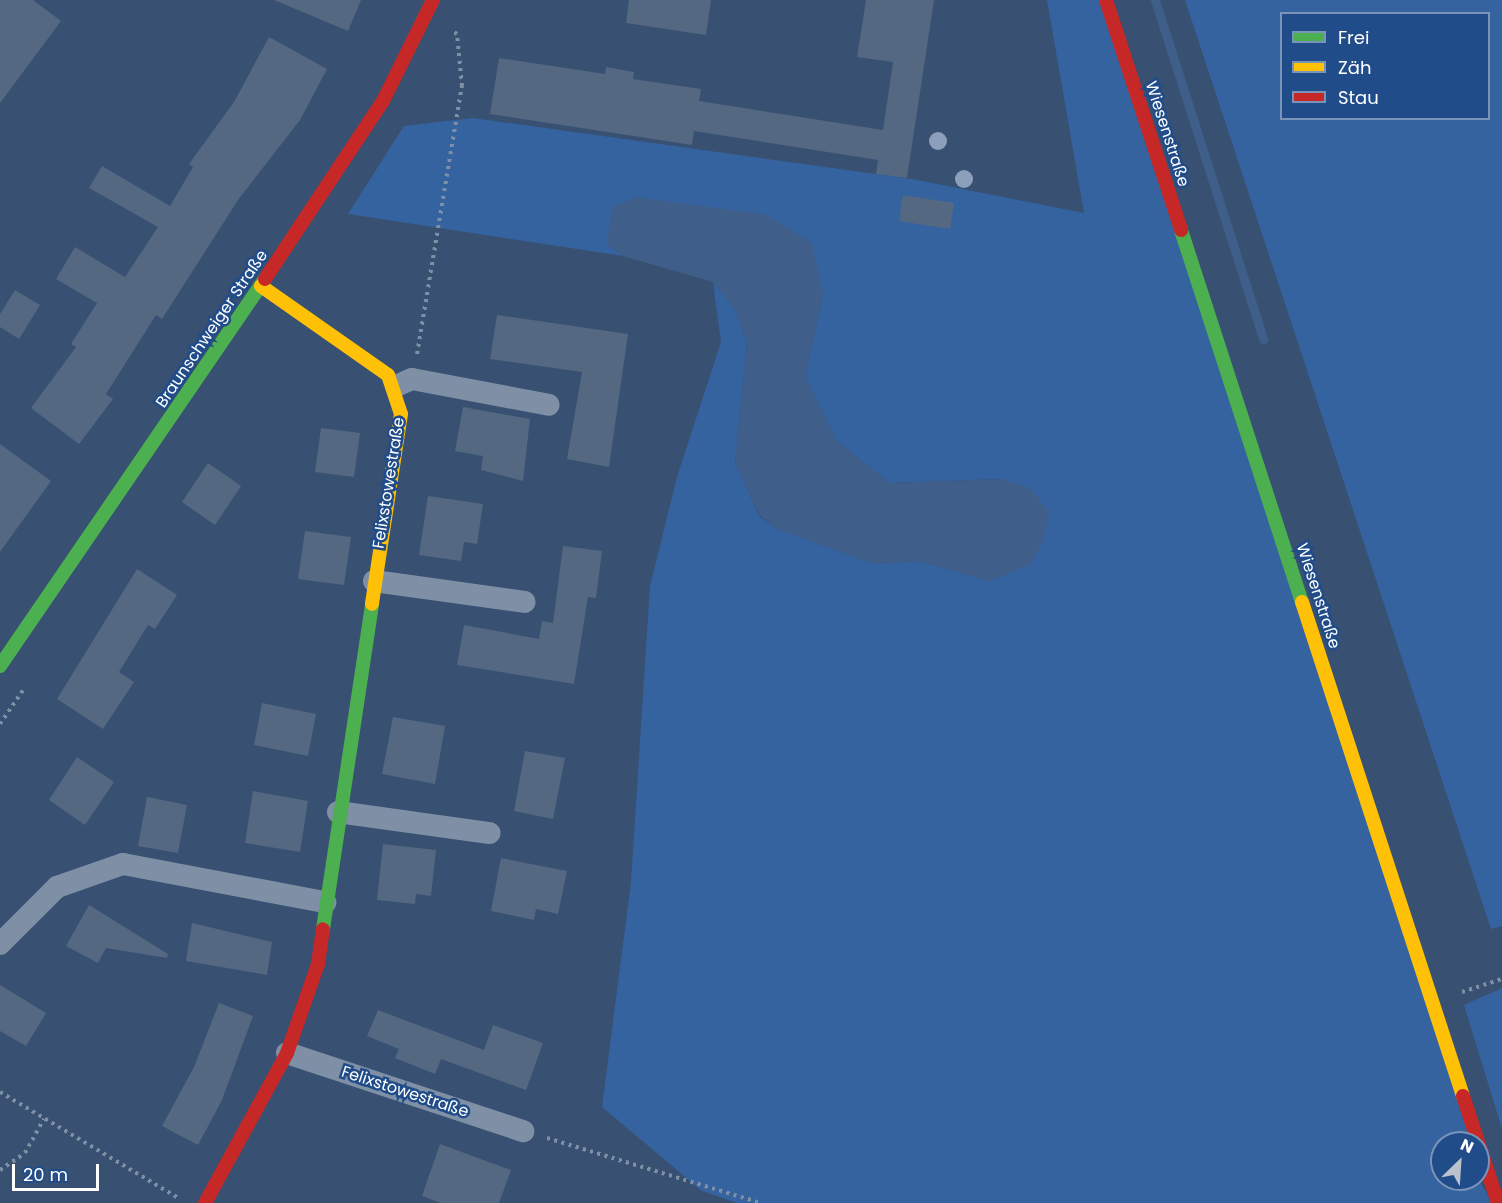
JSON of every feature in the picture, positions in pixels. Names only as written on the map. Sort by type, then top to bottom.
[{"type":"street","name":"Wiesenstraße","points":[[1106,0],[1498,1203]]},
{"type":"street","name":"Braunschweiger Straße","points":[[0,666],[370,123],[430,6]]},
{"type":"street","points":[[261,286],[404,382],[549,405]]},
{"type":"street","name":"Felixstowestraße","points":[[205,1203],[287,1053],[318,964],[338,812],[400,420],[404,382]]},
{"type":"street","points":[[374,581],[525,602]]},
{"type":"street","points":[[338,812],[490,833]]},
{"type":"street","points":[[0,944],[57,886],[123,864],[325,902]]},
{"type":"street","name":"Felixstowestraße","points":[[287,1053],[523,1131]]},
{"type":"path","points":[[404,382],[462,86],[457,34],[430,6]]},
{"type":"path","points":[[1433,1001],[1502,979]]},
{"type":"path","points":[[0,1092],[188,1203]]},
{"type":"path","points":[[0,1170],[25,1153],[44,1119]]},
{"type":"path","points":[[523,1131],[761,1203]]},
{"type":"shaded area","points":[[1047,0],[1101,0],[1469,1131],[1430,1131],[1430,1191],[1486,1191],[1493,1203],[738,1203],[702,1191],[602,1107],[631,882],[650,586],[677,477],[721,342],[713,282],[735,309],[747,343],[735,462],[760,517],[780,530],[875,564],[919,561],[989,581],[1002,479],[889,483],[836,440],[805,377],[823,294],[607,244],[623,256],[348,214],[404,126],[473,118],[912,179],[1084,213]]},
{"type":"shaded area","points":[[1185,0],[1502,0],[1502,926],[1491,929]]},
{"type":"shaded area","points":[[637,197],[767,215],[812,243],[823,294],[805,377],[836,440],[889,483],[1002,479],[1030,488],[1049,512],[1044,539],[1030,565],[989,581],[919,561],[875,564],[780,530],[760,516],[735,462],[747,343],[735,310],[713,282],[623,256],[607,244],[612,207]]},
{"type":"shaded area","points":[[1502,988],[1502,1129],[1464,1005]]},
{"type":"building","points":[[0,0],[33,0],[61,21],[0,103]]},
{"type":"building","points":[[274,0],[361,0],[348,31]]},
{"type":"building","points":[[629,0],[711,0],[706,35],[626,23]]},
{"type":"building","points":[[866,0],[934,0],[907,178],[876,174],[878,160],[694,131],[692,145],[490,114],[499,58],[605,74],[606,67],[634,72],[633,79],[701,89],[699,101],[883,130],[893,62],[857,57]]},
{"type":"building","points":[[269,37],[327,69],[300,120],[238,200],[162,319],[156,315],[106,394],[113,399],[79,444],[31,408],[76,347],[71,344],[97,303],[56,279],[75,247],[125,277],[158,227],[89,188],[102,166],[170,206],[193,167],[189,164],[234,102]]},
{"type":"building","points":[[903,195],[954,203],[950,229],[899,221]]},
{"type":"building","points":[[15,290],[40,305],[19,339],[0,327],[0,314]]},
{"type":"building","points":[[497,315],[628,334],[609,467],[567,459],[582,372],[490,359]]},
{"type":"building","points":[[463,407],[530,419],[523,481],[481,470],[483,456],[455,451]]},
{"type":"building","points":[[321,428],[360,433],[354,477],[315,472]]},
{"type":"building","points":[[0,444],[51,481],[0,552]]},
{"type":"building","points":[[208,463],[241,486],[215,525],[182,502]]},
{"type":"building","points":[[428,496],[483,504],[477,544],[464,542],[461,561],[419,555]]},
{"type":"building","points":[[305,531],[351,537],[344,585],[298,579]]},
{"type":"building","points":[[563,546],[602,551],[596,598],[588,597],[574,684],[457,665],[464,625],[539,639],[542,621],[553,623]]},
{"type":"building","points":[[137,569],[177,595],[155,629],[148,625],[119,672],[134,682],[103,729],[57,699]]},
{"type":"building","points":[[262,703],[316,714],[308,756],[254,745]]},
{"type":"building","points":[[393,717],[445,726],[435,784],[382,774]]},
{"type":"building","points":[[525,751],[565,758],[553,819],[514,811]]},
{"type":"building","points":[[77,757],[114,782],[85,825],[49,800]]},
{"type":"building","points":[[253,791],[308,801],[300,852],[245,843]]},
{"type":"building","points":[[147,797],[187,805],[178,853],[138,846]]},
{"type":"building","points":[[383,844],[436,850],[431,896],[416,894],[415,904],[377,900]]},
{"type":"building","points":[[501,858],[567,871],[558,914],[536,909],[534,920],[491,911]]},
{"type":"building","points":[[89,905],[168,954],[167,958],[106,948],[98,963],[66,946]]},
{"type":"building","points":[[192,923],[272,942],[267,975],[186,961]]},
{"type":"building","points":[[0,985],[46,1013],[26,1046],[0,1031]]},
{"type":"building","points":[[219,1003],[253,1016],[222,1100],[198,1145],[162,1126],[194,1067]]},
{"type":"building","points":[[378,1010],[484,1050],[493,1025],[543,1043],[526,1090],[441,1059],[435,1074],[395,1058],[399,1049],[367,1036]]},
{"type":"building","points":[[440,1144],[511,1170],[499,1203],[441,1203],[422,1196]]},
{"type":"waterway","points":[[1155,0],[1263,339]]},
{"type":"traffic: fast","points":[[1181,230],[1302,602]]},
{"type":"traffic: fast","points":[[0,666],[265,279]]},
{"type":"traffic: fast","points":[[323,929],[372,604]]},
{"type":"traffic: slow","points":[[261,286],[388,375],[401,414],[372,604]]},
{"type":"traffic: slow","points":[[1302,602],[1463,1096]]},
{"type":"traffic: jam","points":[[265,279],[383,101],[433,0]]},
{"type":"traffic: jam","points":[[1106,0],[1181,230]]},
{"type":"traffic: jam","points":[[205,1203],[287,1053],[318,964],[323,929]]},
{"type":"traffic: jam","points":[[1463,1096],[1498,1203]]}]
